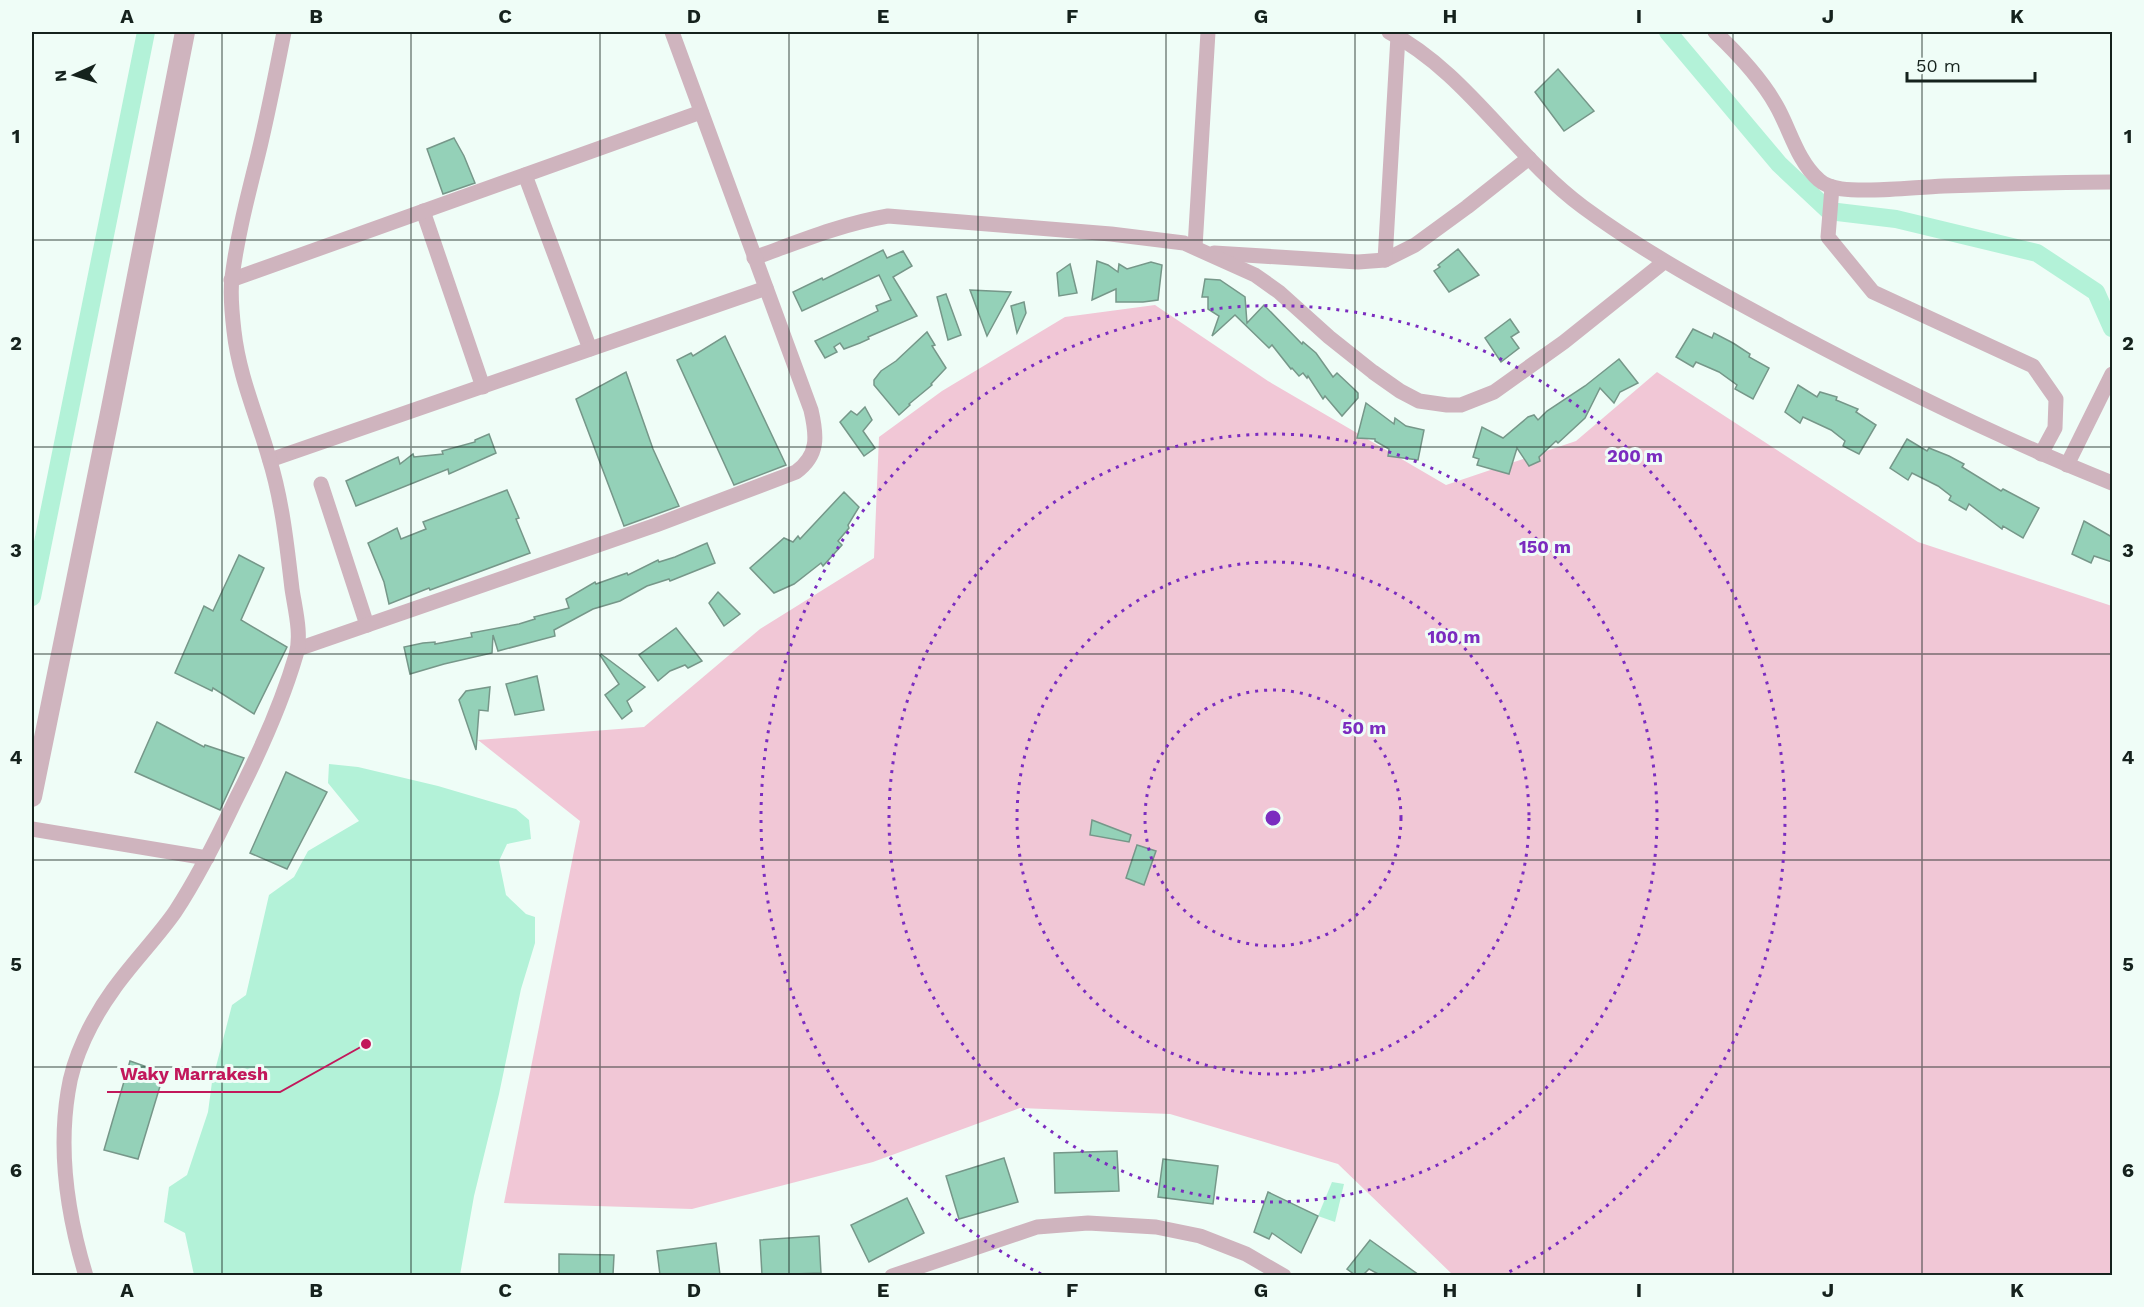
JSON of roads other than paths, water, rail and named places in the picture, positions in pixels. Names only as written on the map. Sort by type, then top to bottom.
[{"type":"street","points":[[32,797],[185,32]]},
{"type":"street","points":[[86,1275],[77,1245],[66,1187],[68,1092],[75,1065],[90,1028],[113,990],[176,911],[207,858],[259,753],[298,649],[286,542],[270,460],[249,402],[241,369],[234,332],[231,280],[272,97],[284,32]]},
{"type":"street","points":[[298,649],[656,525],[796,472],[804,466],[813,453],[814,422],[672,32]]},
{"type":"street","points":[[1201,250],[1208,32]]},
{"type":"street","points":[[1715,32],[1732,48],[1764,86],[1776,104],[1805,163],[1818,180],[1832,188],[1871,190],[2025,183],[2112,182]]},
{"type":"street","points":[[1385,260],[1393,34]]},
{"type":"street","points":[[1393,34],[1428,57],[1450,76],[1529,158],[1580,205],[1664,262],[1852,364],[2041,454],[2112,483]]},
{"type":"street","points":[[231,280],[701,112]]},
{"type":"street","points":[[1201,250],[1358,262],[1385,260],[1415,245],[1529,158]]},
{"type":"street","points":[[525,175],[590,349]]},
{"type":"street","points":[[1832,188],[1828,237],[1873,292],[2033,366],[2056,399],[2055,428],[2041,454]]},
{"type":"street","points":[[423,211],[483,387]]},
{"type":"street","points":[[754,258],[822,233],[888,216],[1165,240],[1201,250],[1255,275],[1279,292],[1329,337],[1373,372],[1419,401],[1447,405],[1461,405],[1494,392],[1564,342],[1664,262]]},
{"type":"street","points":[[270,460],[766,288]]},
{"type":"street","points":[[2067,465],[2111,375]]},
{"type":"street","points":[[321,484],[367,625]]},
{"type":"street","points":[[32,829],[207,858]]},
{"type":"street","points":[[892,1275],[1037,1227],[1088,1223],[1156,1227],[1200,1236],[1246,1254],[1284,1275]]},
{"type":"waterway","points":[[32,597],[146,32]]},
{"type":"waterway","points":[[1668,32],[1779,164],[1829,211],[1896,219],[2037,253],[2096,292],[2112,328]]},
{"type":"place","name":"Waky Marrakesh","points":[[366,1044]]}]
